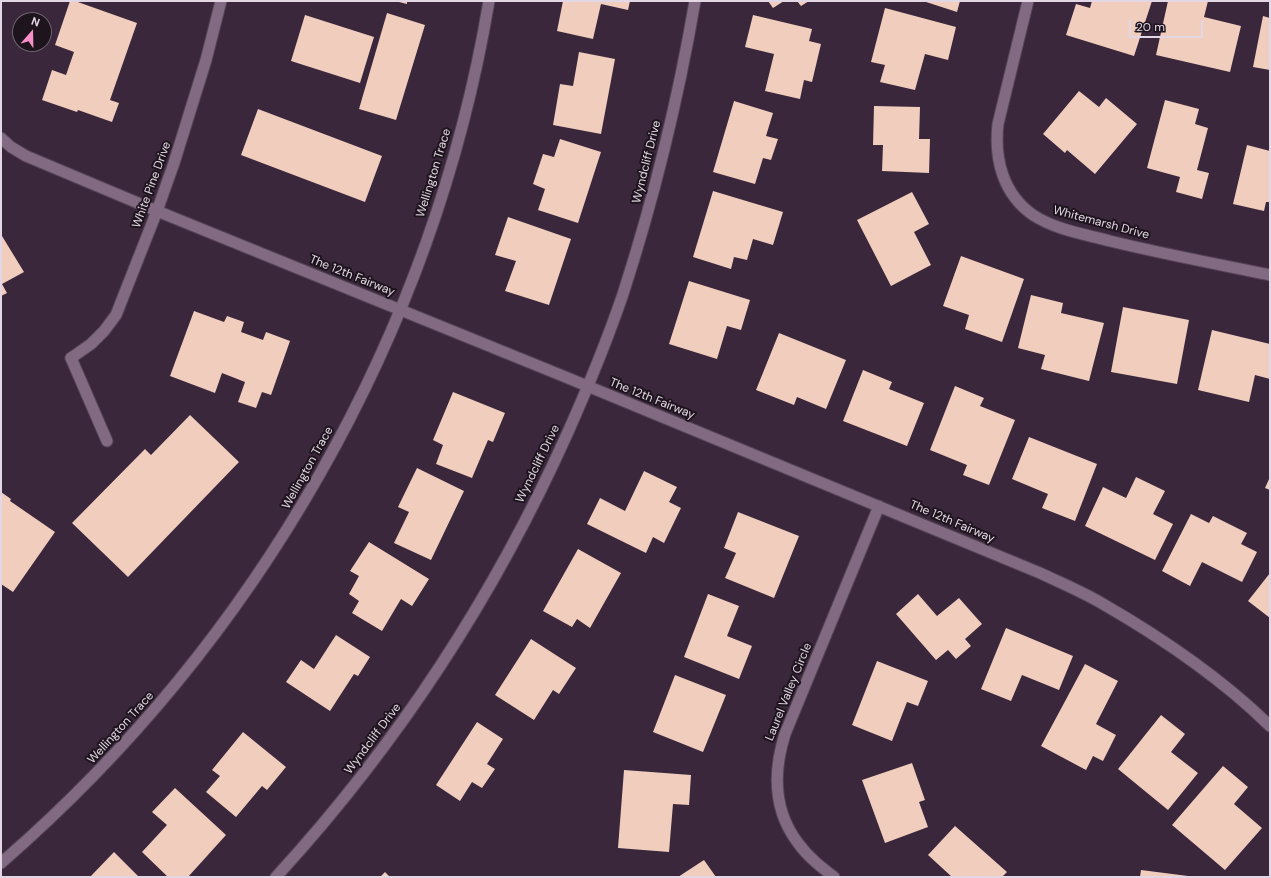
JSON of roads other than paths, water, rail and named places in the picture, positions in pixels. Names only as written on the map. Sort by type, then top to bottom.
[{"type":"street","name":"White Pine Drive","points":[[106,441],[71,358],[91,344],[104,332],[116,315],[157,211],[174,163],[206,60],[221,1]]},
{"type":"street","name":"Wellington Trace","points":[[1,864],[38,831],[104,766],[165,698],[222,626],[275,550],[322,472],[365,390],[401,310],[437,211],[463,123],[484,34],[489,1]]},
{"type":"street","name":"Wyndcliff Drive","points":[[276,877],[309,841],[371,765],[428,686],[468,624],[550,473],[588,387],[622,295],[655,189],[678,94],[694,1]]},
{"type":"street","name":"Whitemarsh Drive","points":[[1028,1],[998,124],[996,141],[997,158],[1002,174],[1020,203],[1032,214],[1047,223],[1065,230],[1154,252],[1270,276]]},
{"type":"street","name":"The 12th Fairway","points":[[1,138],[11,147],[26,156],[157,211],[1040,573],[1102,603],[1161,639],[1216,679],[1270,726]]},
{"type":"street","name":"Laurel Valley Circle","points":[[834,877],[810,858],[788,827],[781,809],[777,791],[779,753],[785,734],[879,506]]}]
